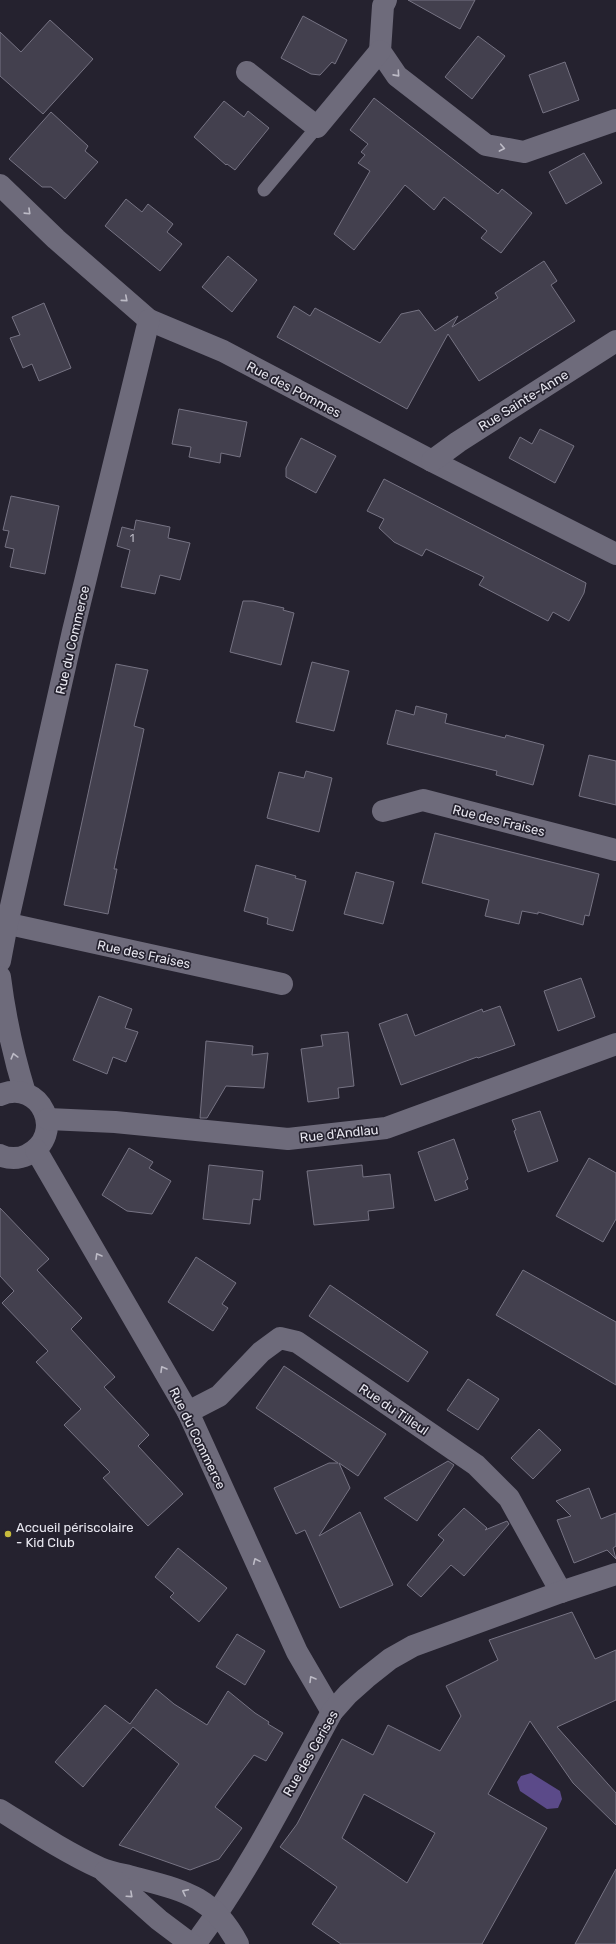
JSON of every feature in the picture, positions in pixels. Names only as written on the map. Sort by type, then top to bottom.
[{"type":"street","points":[[247,72],[317,127],[380,51],[383,6],[386,0]]},
{"type":"street","points":[[380,51],[397,76],[486,145],[524,152],[616,120]]},
{"type":"street","name":"Rue des Pommes","points":[[0,185],[56,239],[149,320],[223,351],[432,461],[616,554]]},
{"type":"street","name":"Rue du Commerce","points":[[0,961],[3,923],[149,320]]},
{"type":"street","name":"Rue Sainte-Anne","points":[[432,461],[458,442],[616,341]]},
{"type":"street","name":"Rue des Fraises","points":[[383,811],[423,800],[616,850]]},
{"type":"street","name":"Rue des Fraises","points":[[3,923],[282,984]]},
{"type":"street","points":[[0,977],[4,1016],[25,1093]]},
{"type":"street","name":"Rue d'Andlau","points":[[48,1119],[116,1122],[288,1139],[386,1128],[616,1044]]},
{"type":"street","points":[[0,1095],[10,1091],[25,1093],[38,1100],[48,1119],[47,1133],[36,1150],[21,1158],[0,1155]]},
{"type":"street","name":"Rue du Commerce","points":[[36,1150],[188,1412],[297,1652],[332,1712]]},
{"type":"street","name":"Rue du Tilleul","points":[[188,1412],[219,1396],[261,1352],[280,1338],[297,1342],[476,1465],[509,1498],[561,1592]]},
{"type":"street","name":"Rue des Cerises","points":[[195,1944],[218,1913],[247,1866],[332,1712],[348,1694],[366,1678],[390,1659],[413,1646],[561,1592],[616,1574]]},
{"type":"street","points":[[0,1810],[54,1843],[101,1869],[159,1920],[191,1944]]},
{"type":"street","points":[[101,1869],[177,1888],[199,1899],[218,1913],[238,1944]]},
{"type":"lane","points":[[264,190],[317,127]]},
{"type":"shaded area","points":[[531,1773],[560,1791],[562,1799],[558,1808],[547,1809],[520,1791],[517,1782],[521,1776]]},
{"type":"building","points":[[408,0],[475,0],[460,29]]},
{"type":"building","points":[[303,16],[347,40],[335,64],[332,62],[320,75],[311,74],[281,58]]},
{"type":"building","points":[[50,20],[93,59],[43,114],[0,76],[0,32],[21,52]]},
{"type":"building","points":[[478,36],[505,56],[472,99],[445,77]]},
{"type":"building","points":[[565,62],[579,100],[543,113],[529,75]]},
{"type":"building","points":[[374,98],[498,194],[502,189],[532,213],[501,253],[481,238],[487,231],[444,197],[434,210],[405,185],[354,250],[334,234],[370,171],[358,163],[365,155],[361,152],[368,144],[350,130]]},
{"type":"building","points":[[224,101],[244,117],[248,111],[269,128],[235,170],[227,164],[226,165],[194,137]]},
{"type":"building","points":[[51,112],[88,146],[85,151],[98,162],[65,199],[51,187],[42,187],[9,159]]},
{"type":"building","points":[[584,153],[602,183],[566,204],[549,172]]},
{"type":"building","points":[[126,199],[142,212],[148,204],[173,224],[167,232],[182,244],[160,271],[105,226]]},
{"type":"building","points":[[228,256],[257,280],[232,312],[202,287]]},
{"type":"building","points":[[544,261],[557,281],[551,285],[575,321],[479,381],[448,334],[407,409],[277,337],[294,306],[310,316],[315,308],[380,343],[401,314],[419,310],[435,331],[458,316],[452,327],[498,298],[495,293]]},
{"type":"building","points":[[44,303],[71,368],[39,381],[32,364],[23,368],[10,338],[20,335],[12,317]]},
{"type":"building","points":[[179,409],[247,422],[240,457],[221,453],[220,463],[189,457],[191,447],[172,444]]},
{"type":"building","points":[[540,429],[574,446],[555,483],[509,458],[520,437],[532,444]]},
{"type":"building","points":[[301,438],[336,456],[316,493],[286,477],[286,468]]},
{"type":"building","points":[[384,479],[586,583],[584,593],[569,621],[553,612],[548,621],[479,585],[484,577],[426,549],[422,556],[394,542],[379,528],[384,519],[367,511]]},
{"type":"building","points":[[11,496],[59,506],[45,574],[10,567],[14,549],[5,547],[9,531],[3,530]]},
{"type":"building","points":[[136,520],[170,527],[168,538],[190,543],[180,580],[160,575],[155,594],[121,587],[130,550],[117,546],[122,527],[134,530]]},
{"type":"building","points":[[243,601],[253,601],[284,608],[283,610],[294,613],[281,665],[230,652]]},
{"type":"building","points":[[312,662],[349,671],[334,731],[296,722]]},
{"type":"building","points":[[116,664],[148,670],[134,726],[144,729],[114,869],[117,869],[108,914],[64,905]]},
{"type":"building","points":[[416,706],[447,714],[445,723],[505,738],[506,735],[544,745],[533,785],[496,775],[497,771],[387,744],[396,710],[414,715]]},
{"type":"building","points":[[589,755],[616,761],[616,805],[579,796]]},
{"type":"building","points":[[306,771],[332,778],[319,832],[267,818],[279,772],[304,778]]},
{"type":"building","points":[[435,833],[599,874],[589,916],[585,915],[583,925],[538,912],[538,914],[522,911],[519,924],[485,916],[489,900],[422,883]]},
{"type":"building","points":[[256,865],[296,876],[295,878],[306,881],[293,931],[267,924],[268,918],[244,911]]},
{"type":"building","points":[[356,872],[394,882],[383,924],[344,914]]},
{"type":"building","points":[[581,978],[595,1017],[558,1031],[544,991]]},
{"type":"building","points":[[99,996],[132,1009],[125,1028],[138,1032],[126,1062],[113,1057],[107,1074],[73,1060]]},
{"type":"building","points":[[500,1006],[515,1045],[478,1058],[477,1057],[401,1085],[379,1024],[407,1014],[415,1036],[482,1009],[483,1012]]},
{"type":"building","points":[[348,1032],[354,1086],[338,1088],[339,1098],[308,1102],[301,1049],[323,1046],[321,1035]]},
{"type":"building","points":[[206,1041],[253,1046],[252,1055],[268,1053],[264,1088],[226,1086],[207,1118],[200,1118]]},
{"type":"building","points":[[540,1111],[558,1161],[528,1172],[514,1131],[516,1130],[512,1120]]},
{"type":"building","points":[[454,1139],[468,1179],[465,1181],[468,1189],[435,1201],[418,1152]]},
{"type":"building","points":[[129,1148],[153,1162],[149,1168],[171,1181],[152,1214],[127,1211],[102,1195]]},
{"type":"building","points":[[589,1158],[616,1173],[616,1219],[603,1242],[556,1216]]},
{"type":"building","points":[[209,1165],[263,1171],[260,1200],[253,1199],[250,1224],[203,1219]]},
{"type":"building","points":[[362,1165],[363,1177],[390,1174],[394,1208],[368,1211],[369,1220],[314,1225],[307,1171]]},
{"type":"building","points":[[0,1208],[49,1259],[37,1270],[82,1318],[71,1329],[115,1377],[104,1387],[149,1435],[138,1446],[183,1494],[148,1526],[103,1478],[110,1472],[64,1425],[81,1409],[36,1362],[48,1351],[2,1303],[14,1291],[0,1276]]},
{"type":"building","points":[[196,1257],[236,1283],[222,1304],[228,1308],[213,1331],[168,1302]]},
{"type":"building","points":[[523,1270],[616,1322],[616,1385],[496,1315]]},
{"type":"building","points":[[330,1285],[428,1352],[408,1382],[309,1316]]},
{"type":"building","points":[[284,1366],[386,1434],[358,1476],[339,1463],[350,1488],[319,1536],[360,1512],[393,1585],[340,1608],[305,1530],[296,1534],[274,1488],[329,1463],[338,1463],[256,1408]]},
{"type":"building","points":[[468,1379],[499,1399],[478,1430],[447,1410]]},
{"type":"building","points":[[539,1429],[561,1450],[533,1479],[511,1458]]},
{"type":"building","points":[[448,1461],[454,1465],[417,1521],[384,1498]]},
{"type":"building","points":[[589,1488],[601,1519],[616,1513],[616,1546],[613,1548],[616,1559],[607,1550],[574,1563],[557,1520],[571,1516],[556,1501]]},
{"type":"building","points":[[464,1508],[487,1528],[485,1530],[507,1521],[509,1524],[464,1576],[451,1565],[421,1597],[407,1585],[444,1540],[438,1535]]},
{"type":"building","points":[[178,1548],[227,1588],[199,1622],[170,1597],[174,1593],[155,1577]]},
{"type":"building","points":[[572,1612],[595,1659],[616,1650],[616,1700],[557,1727],[616,1793],[616,1825],[573,1783],[530,1721],[488,1794],[547,1828],[482,1944],[341,1944],[312,1924],[337,1887],[280,1847],[297,1824],[342,1739],[373,1755],[388,1725],[440,1751],[461,1716],[446,1686],[498,1660],[489,1640]],"holes":[[[364,1794],[435,1833],[407,1883],[342,1838]]]},
{"type":"building","points":[[237,1634],[265,1651],[245,1685],[216,1667]]},
{"type":"building","points":[[156,1689],[174,1704],[207,1725],[228,1691],[255,1713],[269,1722],[268,1724],[283,1733],[266,1761],[254,1755],[215,1807],[242,1828],[219,1859],[190,1870],[119,1845],[179,1764],[133,1727],[83,1787],[55,1762],[105,1705],[130,1724]]},
{"type":"building","points":[[616,1869],[616,1944],[575,1944]]},
{"type":"place","name":"Accueil périscolaire - Kid Club","points":[[8,1534]]}]
